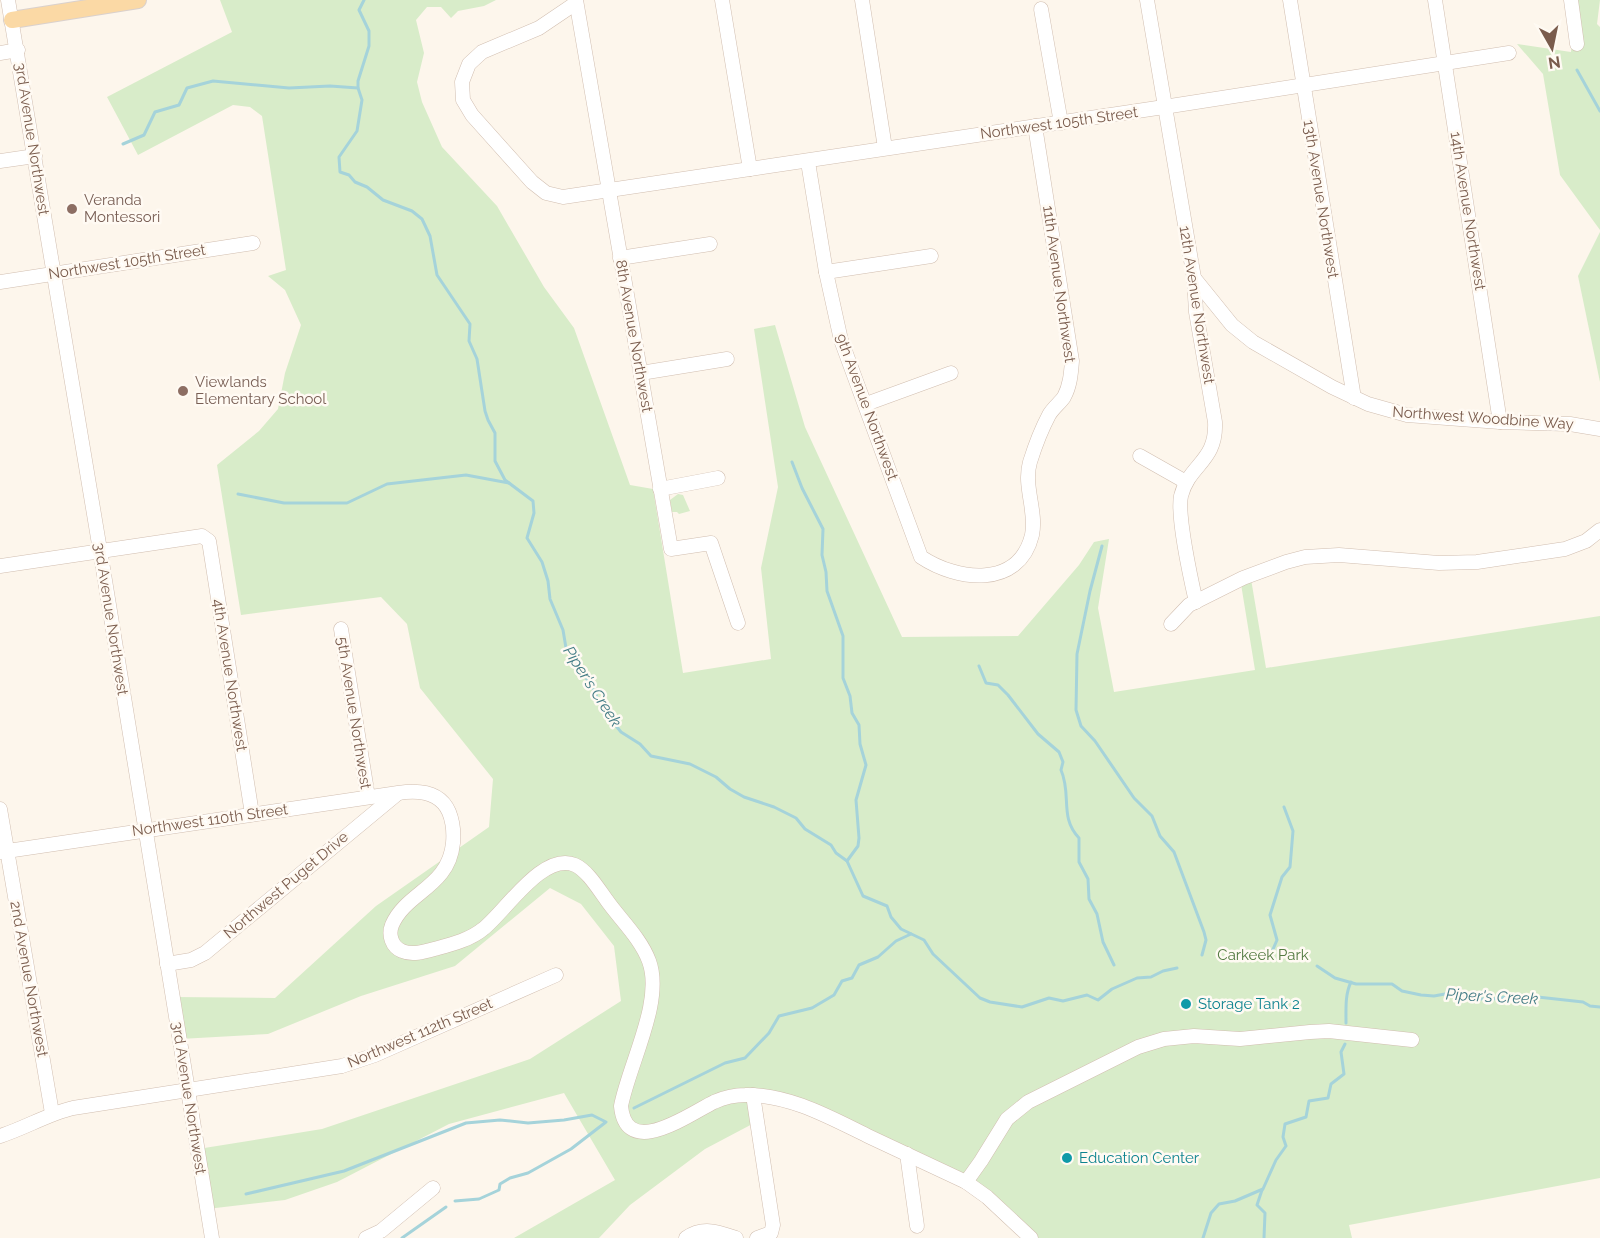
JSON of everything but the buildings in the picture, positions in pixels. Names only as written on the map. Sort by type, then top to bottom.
[{"type":"main road","points":[[12,20],[138,0]]},
{"type":"street","name":"3rd Avenue Northwest","points":[[8,0],[36,156],[212,1238]]},
{"type":"street","points":[[722,0],[750,169]]},
{"type":"street","points":[[862,0],[885,148]]},
{"type":"street","name":"12th Avenue Northwest","points":[[1147,0],[1194,278],[1196,312],[1215,431],[1213,446],[1186,482],[1181,495],[1180,510],[1196,602]]},
{"type":"street","name":"13th Avenue Northwest","points":[[1290,0],[1302,86],[1354,398]]},
{"type":"street","name":"14th Avenue Northwest","points":[[1435,0],[1500,422]]},
{"type":"street","points":[[1571,0],[1577,44]]},
{"type":"street","name":"Northwest 105th Street","points":[[576,2],[539,28],[487,48],[469,64],[463,77],[464,100],[472,115],[541,190],[563,197],[808,162],[885,148],[1509,53]]},
{"type":"street","name":"8th Avenue Northwest","points":[[576,2],[671,549],[711,543],[738,623]]},
{"type":"street","points":[[1041,9],[1061,123]]},
{"type":"street","points":[[0,53],[18,50]]},
{"type":"street","name":"11th Avenue Northwest","points":[[975,576],[997,574],[1013,565],[1026,551],[1032,535],[1033,521],[1029,466],[1036,442],[1050,414],[1064,397],[1070,382],[1072,361],[1035,126]]},
{"type":"street","points":[[0,161],[36,156]]},
{"type":"street","name":"9th Avenue Northwest","points":[[808,162],[826,272],[841,340],[921,557],[953,573],[975,576]]},
{"type":"street","name":"Northwest 105th Street","points":[[0,282],[253,243]]},
{"type":"street","points":[[620,258],[710,244]]},
{"type":"street","points":[[826,272],[931,256]]},
{"type":"street","name":"Northwest Woodbine Way","points":[[1194,278],[1242,335],[1354,398],[1395,413],[1500,422],[1570,424],[1600,429]]},
{"type":"street","points":[[641,373],[727,359]]},
{"type":"street","points":[[866,404],[951,373]]},
{"type":"street","points":[[1140,456],[1186,482]]},
{"type":"street","points":[[660,489],[718,478]]},
{"type":"street","points":[[1171,624],[1189,606],[1254,573],[1305,557],[1339,555],[1439,563],[1477,562],[1565,549],[1586,541],[1600,530]]},
{"type":"street","name":"4th Avenue Northwest","points":[[100,551],[202,536],[209,541],[252,814]]},
{"type":"street","points":[[0,566],[100,551]]},
{"type":"street","name":"5th Avenue Northwest","points":[[341,629],[368,797]]},
{"type":"street","name":"Northwest 110th Street","points":[[4,851],[420,791],[438,798],[447,808],[452,819],[453,845],[443,871],[406,907],[392,925],[392,940],[398,949],[403,952],[418,953],[469,938],[494,920],[527,884],[547,867],[562,862],[573,864],[583,870],[625,925],[644,951],[652,970],[650,1007],[621,1106],[627,1124],[642,1131],[659,1131],[720,1100],[742,1094],[753,1095]]},
{"type":"street","name":"Northwest Puget Drive","points":[[168,964],[191,960],[204,953],[398,793]]},
{"type":"street","name":"2nd Avenue Northwest","points":[[0,809],[4,851],[52,1113]]},
{"type":"street","name":"Northwest 112th Street","points":[[0,1136],[27,1127],[52,1113],[73,1108],[342,1066],[375,1055],[556,975]]},
{"type":"street","points":[[966,1182],[1007,1119],[1028,1102],[1138,1047],[1164,1039],[1194,1036],[1240,1039],[1329,1031],[1412,1040]]},
{"type":"street","points":[[757,1238],[771,1233],[772,1218],[753,1095],[780,1100],[818,1112],[966,1182],[987,1197],[1031,1238]]},
{"type":"street","points":[[908,1154],[917,1226]]},
{"type":"street","points":[[366,1238],[381,1231],[434,1188]]},
{"type":"street","points":[[687,1238],[696,1232],[707,1230],[736,1238]]},
{"type":"green space","name":"Carkeek Park","points":[[220,0],[496,0],[484,6],[458,11],[451,18],[441,7],[427,7],[416,20],[424,53],[417,82],[422,102],[442,147],[497,206],[544,287],[574,328],[630,485],[653,489],[683,673],[771,659],[761,568],[778,487],[754,329],[775,325],[805,427],[902,637],[1018,636],[1079,565],[1094,542],[1109,539],[1098,608],[1114,692],[1255,670],[1241,584],[1251,579],[1266,668],[1600,616],[1600,1178],[1349,1225],[1352,1238],[1031,1238],[987,1197],[818,1112],[754,1095],[758,1121],[705,1149],[630,1205],[599,1238],[514,1238],[615,1180],[564,1093],[449,1124],[337,1182],[285,1200],[207,1209],[198,1149],[322,1129],[530,1059],[621,1001],[614,946],[581,904],[550,888],[455,966],[361,996],[268,1034],[180,1039],[173,997],[275,998],[376,906],[489,827],[493,779],[420,688],[407,624],[381,597],[241,615],[217,465],[259,431],[278,409],[285,373],[301,325],[285,290],[268,276],[286,270],[262,116],[250,107],[233,105],[138,155],[107,97],[232,32]]},
{"type":"green space","points":[[1575,0],[1600,0],[1597,24],[1600,27],[1600,230],[1560,175],[1543,74],[1517,44],[1571,52]]},
{"type":"green space","points":[[1600,232],[1600,382],[1578,276]]},
{"type":"green space","points":[[678,494],[683,495],[690,511],[679,514],[672,512],[670,500]]},
{"type":"waterway","name":"Piper's Creek","points":[[364,0],[359,10],[369,31],[369,46],[358,81],[362,100],[357,131],[339,157],[340,172],[349,175],[355,182],[367,187],[383,200],[412,211],[422,219],[430,236],[437,275],[470,324],[469,341],[477,359],[485,411],[495,433],[495,461],[505,480],[533,501],[534,513],[527,538],[542,562],[548,581],[550,599],[563,630],[566,648],[592,687],[604,711],[621,732],[640,744],[651,756],[690,764],[716,777],[744,797],[774,807],[796,818],[805,829],[831,845],[836,853],[847,861],[863,896],[887,906],[891,917],[901,929],[924,940],[933,954],[980,998],[990,1002],[1022,1007],[1049,998],[1063,1001],[1087,995],[1098,1000],[1112,989],[1137,978],[1151,977],[1177,968]]},
{"type":"waterway","points":[[1577,70],[1600,111]]},
{"type":"waterway","points":[[123,144],[144,135],[155,112],[179,105],[187,88],[213,81],[289,88],[330,86],[358,88]]},
{"type":"waterway","points":[[792,462],[802,488],[823,529],[822,555],[827,591],[843,636],[843,678],[850,696],[852,713],[859,725],[860,744],[866,765],[856,800],[858,846],[847,861]]},
{"type":"waterway","points":[[238,494],[284,503],[347,503],[387,484],[466,475],[509,483]]},
{"type":"waterway","points":[[1102,546],[1077,654],[1076,710],[1081,726],[1095,741],[1134,798],[1152,816],[1160,836],[1174,852],[1204,932],[1206,940],[1202,955]]},
{"type":"waterway","points":[[979,666],[986,683],[998,685],[1038,734],[1059,752],[1063,762],[1061,770],[1066,788],[1067,814],[1079,838],[1079,862],[1088,879],[1089,899],[1097,914],[1103,942],[1114,965]]},
{"type":"waterway","points":[[1271,954],[1277,940],[1270,915],[1282,877],[1290,867],[1293,831],[1284,807]]},
{"type":"waterway","points":[[634,1108],[725,1063],[745,1058],[769,1033],[779,1016],[812,1008],[834,995],[842,981],[852,978],[859,965],[878,957],[896,941],[911,934]]},
{"type":"waterway","name":"Piper's Creek","points":[[1317,966],[1335,978],[1356,984],[1392,984],[1402,991],[1421,995],[1434,996],[1456,992],[1474,999],[1519,995],[1583,1002],[1590,1006],[1600,1007]]},
{"type":"waterway","points":[[1346,1023],[1347,997],[1351,982]]},
{"type":"waterway","points":[[1203,1238],[1211,1213],[1219,1204],[1235,1201],[1263,1189],[1276,1160],[1286,1146],[1283,1137],[1285,1124],[1306,1117],[1309,1101],[1328,1098],[1331,1084],[1344,1074],[1341,1052],[1345,1044]]},
{"type":"waterway","points":[[246,1194],[344,1171],[466,1123],[500,1120],[528,1123],[592,1115],[606,1122],[571,1149],[528,1173],[510,1178],[500,1184],[499,1190],[479,1199],[455,1201]]},
{"type":"waterway","points":[[1262,1190],[1257,1205],[1265,1213],[1264,1238]]},
{"type":"waterway","points":[[402,1238],[446,1207]]},
{"type":"place","name":"Veranda Montessori","points":[[72,209]]},
{"type":"place","name":"Viewlands Elementary School","points":[[183,391]]},
{"type":"place","name":"Storage Tank 2","points":[[1186,1004]]},
{"type":"place","name":"Education Center","points":[[1067,1158]]}]
